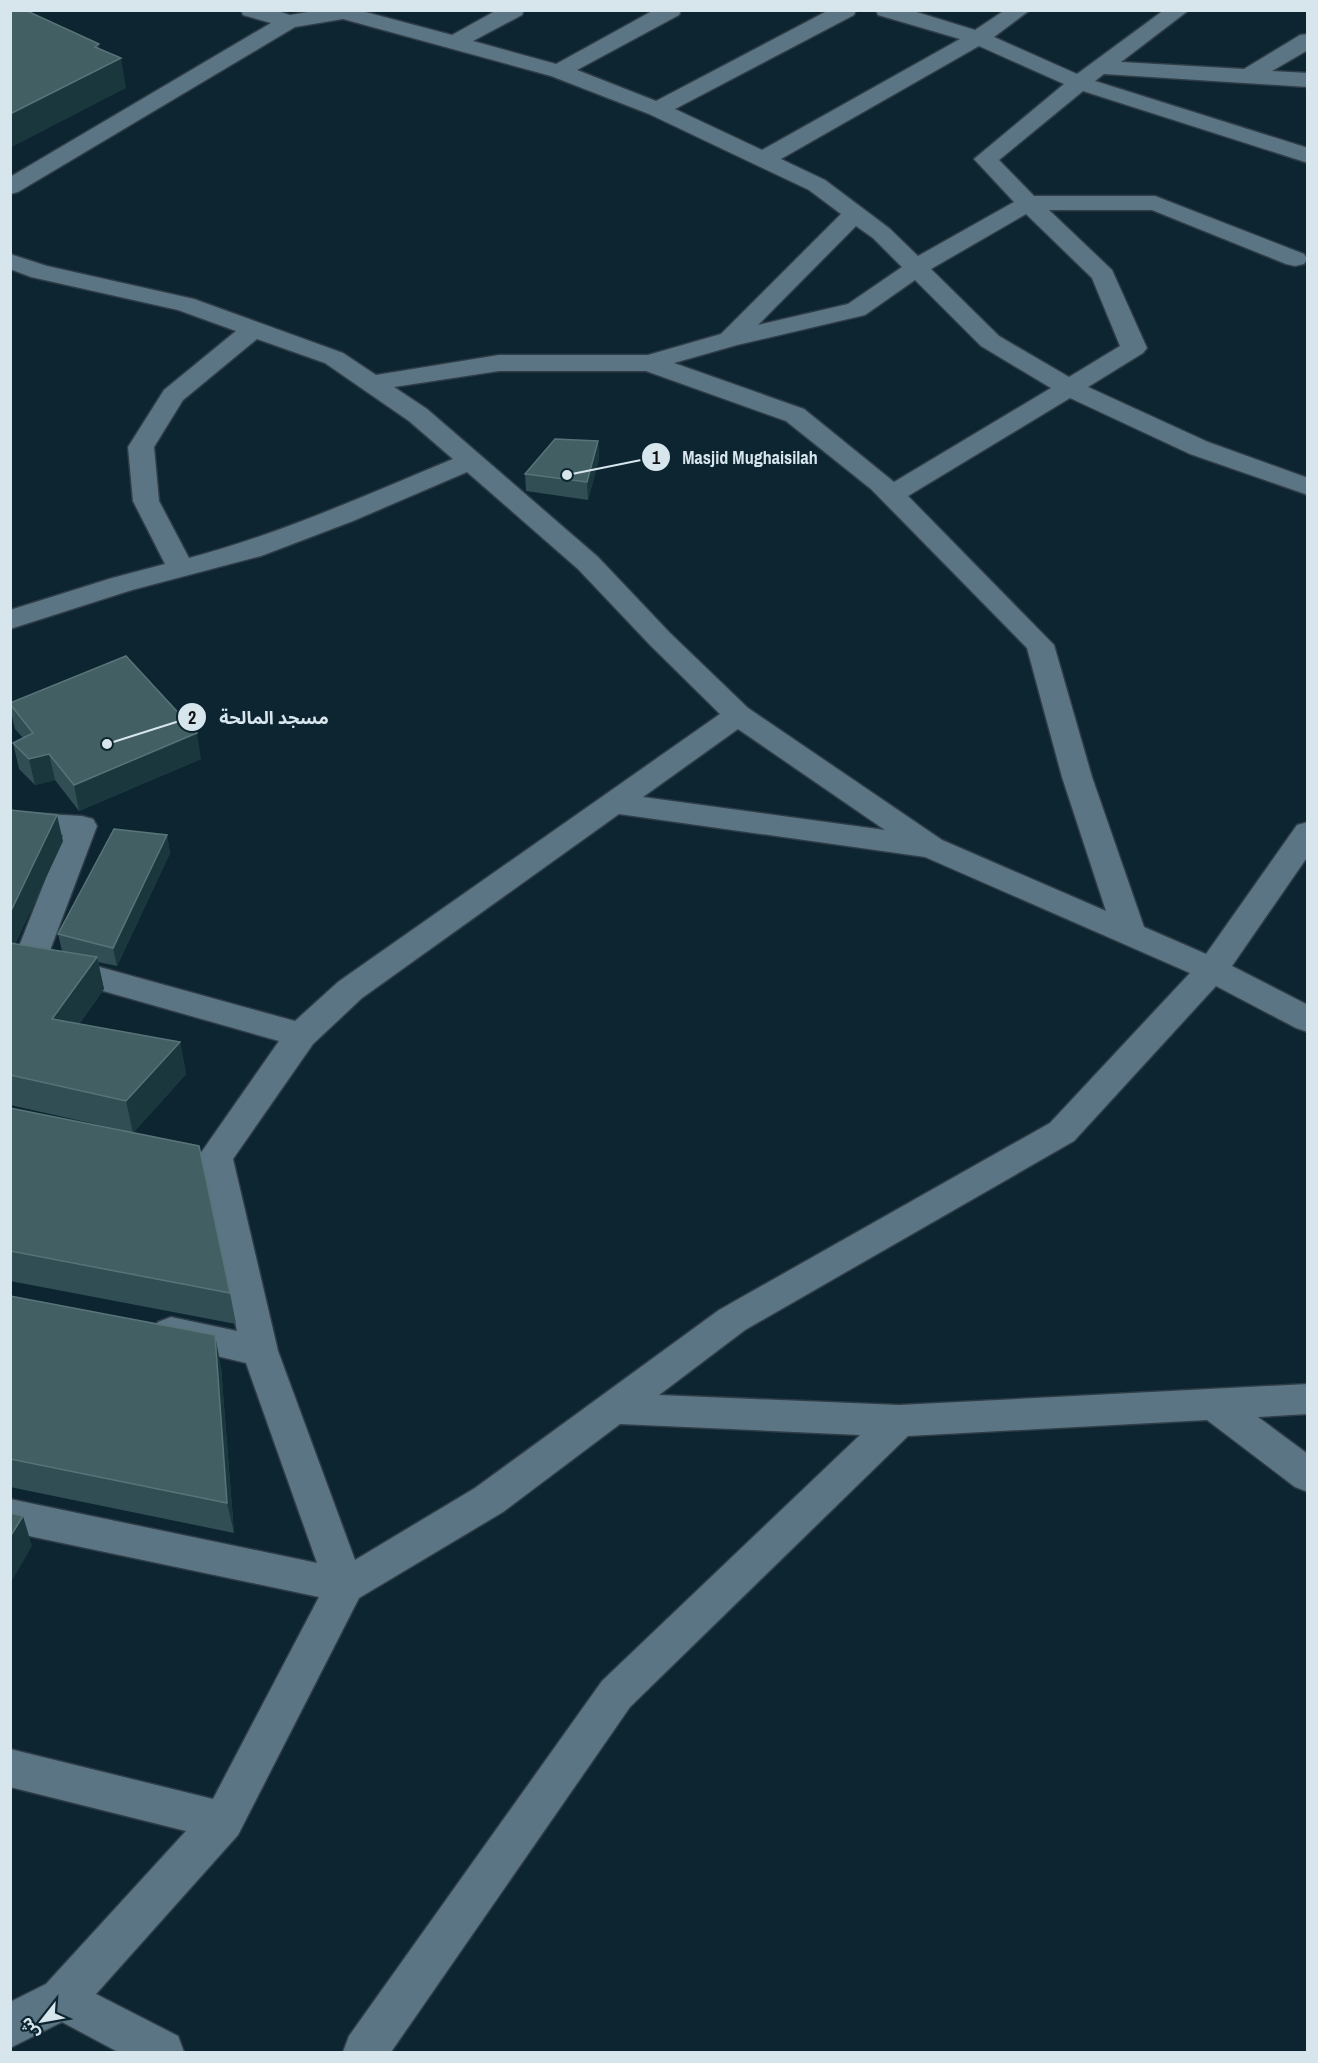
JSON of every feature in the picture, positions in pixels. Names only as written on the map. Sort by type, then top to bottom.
[{"type":"street","points":[[251,10],[289,22]]},
{"type":"street","points":[[454,43],[514,10]]},
{"type":"street","points":[[559,72],[671,10]]},
{"type":"street","points":[[657,109],[846,10]]},
{"type":"street","points":[[886,10],[978,38],[1079,83],[1308,156]]},
{"type":"street","points":[[762,160],[978,38],[1020,10]]},
{"type":"street","points":[[892,495],[1134,348],[1103,275],[986,159],[1099,67],[1179,10]]},
{"type":"street","points":[[10,187],[289,22],[345,12],[559,72],[657,109],[818,185],[881,233],[990,341],[1068,387],[1199,448],[1308,487]]},
{"type":"street","points":[[1250,76],[1308,40]]},
{"type":"street","points":[[1099,67],[1308,80]]},
{"type":"street","points":[[371,383],[499,363],[649,363],[730,339],[856,310],[916,268],[1028,203],[1155,203],[1303,262]]},
{"type":"street","points":[[730,339],[855,214]]},
{"type":"street","points":[[10,261],[40,272],[185,304],[334,358],[418,415],[588,563],[660,639],[738,715],[931,847],[1212,970],[1308,1020]]},
{"type":"street","points":[[181,568],[146,501],[141,447],[173,394],[253,329]]},
{"type":"street","points":[[649,363],[795,415],[892,495],[1040,645],[1077,777],[1130,934]]},
{"type":"street","points":[[10,620],[122,584],[251,550],[343,515],[470,461]]},
{"type":"street","points":[[345,1586],[260,1351],[198,1154],[301,1035],[350,990],[738,715]]},
{"type":"street","points":[[612,803],[931,847]]},
{"type":"street","points":[[10,822],[82,825],[30,959],[301,1035]]},
{"type":"street","points":[[10,2026],[62,1999],[224,1821],[345,1586],[489,1500],[732,1320],[1062,1132],[1212,970],[1308,832]]},
{"type":"street","points":[[135,1324],[260,1351]]},
{"type":"street","points":[[612,1408],[899,1421],[1308,1399]]},
{"type":"street","points":[[1212,1403],[1308,1476]]},
{"type":"street","points":[[365,2052],[616,1694],[899,1421]]},
{"type":"street","points":[[10,1515],[345,1586]]},
{"type":"street","points":[[10,1768],[224,1821]]},
{"type":"street","points":[[62,1999],[162,2052]]},
{"type":"building","points":[[10,10],[25,10],[99,44],[95,47],[121,58],[10,114]]},
{"type":"building","points":[[555,439],[598,441],[587,482],[525,474]]},
{"type":"building","points":[[126,656],[197,733],[74,785],[49,754],[29,759],[13,743],[33,733],[10,703]]},
{"type":"building","points":[[10,810],[57,815],[10,913]]},
{"type":"building","points":[[114,829],[167,835],[113,948],[58,934]]},
{"type":"building","points":[[10,943],[97,957],[52,1019],[180,1042],[126,1101],[10,1075]]},
{"type":"building","points":[[10,1108],[199,1146],[230,1293],[10,1251]]},
{"type":"building","points":[[10,1296],[215,1335],[227,1503],[10,1459]]},
{"type":"building","points":[[10,1513],[23,1516],[10,1537]]},
{"type":"place","name":"Masjid Mughaisilah","points":[[567,475]]},
{"type":"place","name":"مسجد المالحة","points":[[107,744]]}]
